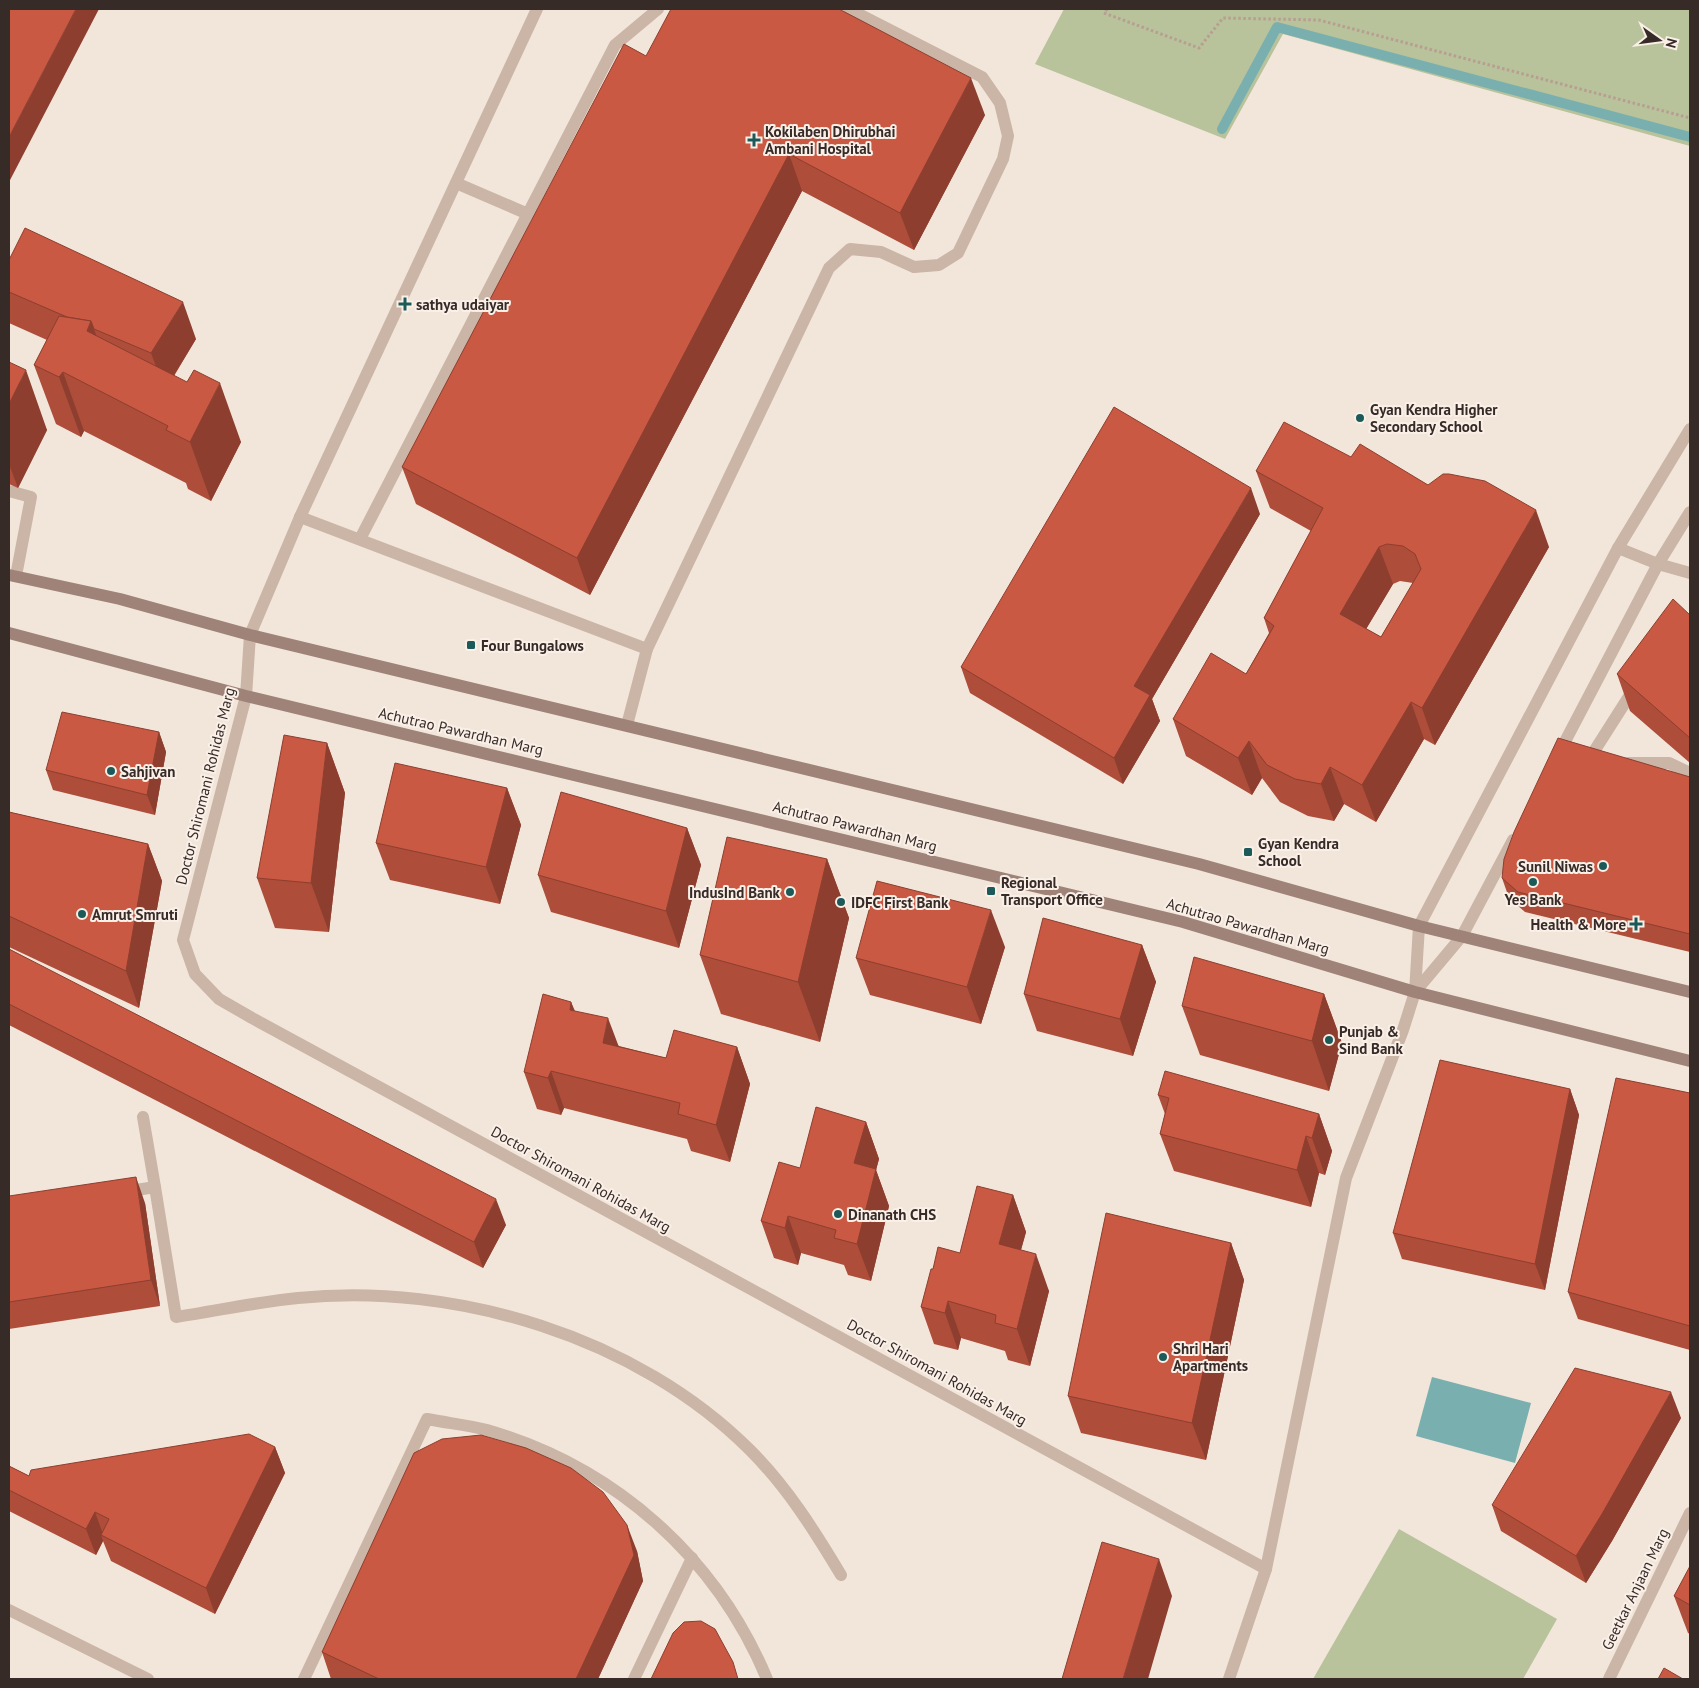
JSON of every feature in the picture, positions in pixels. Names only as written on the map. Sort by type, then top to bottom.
[{"type":"main road","points":[[12,576],[120,599],[250,635],[1199,864],[1419,926],[1690,992]]},
{"type":"main road","name":"Achutrao Pawardhan Marg","points":[[9,633],[246,696],[1183,922],[1415,992],[1690,1061]]},
{"type":"street","name":"Doctor Shiromani Rohidas Marg","points":[[537,9],[300,516],[250,635],[246,696],[183,940],[195,974],[219,999],[1266,1569]]},
{"type":"street","points":[[360,539],[615,45],[658,9]]},
{"type":"street","points":[[627,725],[647,649],[829,268],[850,249],[881,252],[914,267],[939,266],[958,253],[1003,159],[1008,136],[1000,103],[982,77],[849,9]]},
{"type":"street","points":[[456,183],[528,214]]},
{"type":"street","points":[[1229,1679],[1266,1569],[1346,1178],[1404,1030],[1415,992],[1419,926],[1618,548],[1690,429]]},
{"type":"street","points":[[9,491],[30,497],[12,576]]},
{"type":"street","points":[[1578,748],[1658,564],[1690,512]]},
{"type":"street","points":[[300,516],[647,649]]},
{"type":"street","points":[[1618,548],[1658,564],[1690,573]]},
{"type":"street","points":[[1554,762],[1578,748],[1640,679]]},
{"type":"street","points":[[1578,748],[1632,764],[1669,763],[1690,773]]},
{"type":"street","points":[[1415,992],[1462,936],[1518,831]]},
{"type":"street","points":[[143,1117],[176,1317],[299,1298],[356,1297],[412,1299],[469,1308],[563,1332],[614,1354],[661,1379],[704,1409],[749,1449],[777,1479],[810,1524],[840,1575]]},
{"type":"street","points":[[106,1195],[155,1187]]},
{"type":"street","points":[[304,1679],[427,1419],[486,1430],[540,1450],[587,1474],[630,1501],[675,1540],[711,1580],[751,1642],[767,1679]]},
{"type":"street","name":"Geetkar Anjaan Marg","points":[[1609,1679],[1690,1513]]},
{"type":"street","points":[[634,1679],[692,1558]]},
{"type":"street","points":[[9,1610],[148,1679]]},
{"type":"path","points":[[1106,9],[1104,13],[1199,48],[1223,18],[1319,20],[1690,118]]},
{"type":"green space","points":[[1064,9],[1690,9],[1690,146],[1283,34],[1225,139],[1035,64]]},
{"type":"green space","points":[[1399,1529],[1557,1619],[1523,1679],[1313,1679]]},
{"type":"water","points":[[1432,1377],[1531,1403],[1515,1463],[1416,1436]]},
{"type":"building","points":[[9,9],[76,9],[9,137]]},
{"type":"building","name":"Kokilaben Dhirubhai Ambani Hospital","points":[[671,9],[839,9],[971,78],[900,213],[789,154],[577,558],[402,467],[624,44],[646,56]]},
{"type":"building","points":[[25,228],[183,302],[151,353],[94,329],[91,321],[67,317],[9,292],[9,260]]},
{"type":"building","points":[[59,316],[91,321],[87,331],[187,382],[194,370],[220,383],[190,442],[166,430],[168,426],[63,372],[59,377],[34,365]]},
{"type":"building","points":[[9,362],[26,370],[9,404]]},
{"type":"building","points":[[1114,407],[1251,488],[1134,686],[1150,695],[1114,758],[961,667]]},
{"type":"building","points":[[1284,422],[1351,457],[1360,444],[1428,485],[1443,474],[1485,481],[1536,510],[1422,708],[1411,702],[1362,785],[1330,767],[1321,784],[1295,779],[1267,765],[1249,741],[1238,758],[1173,719],[1211,653],[1246,674],[1274,626],[1264,618],[1323,508],[1256,471]],"holes":[[[1387,544],[1403,546],[1415,554],[1421,569],[1381,637],[1340,614],[1379,547]]]},
{"type":"building","points":[[1673,599],[1690,615],[1690,738],[1617,674]]},
{"type":"building","name":"Sahjivan","points":[[62,712],[159,732],[147,795],[46,770]]},
{"type":"building","points":[[284,735],[327,743],[311,883],[257,878]]},
{"type":"building","name":"Sunil Niwas","points":[[1558,738],[1690,777],[1690,934],[1518,892],[1502,878],[1504,859],[1514,832]]},
{"type":"building","points":[[395,763],[507,788],[486,867],[376,843]]},
{"type":"building","points":[[561,792],[687,828],[666,911],[538,875]]},
{"type":"building","name":"Amrut Smruti","points":[[9,812],[148,844],[126,971],[9,916]]},
{"type":"building","points":[[727,837],[827,859],[798,982],[700,955]]},
{"type":"building","points":[[877,881],[991,910],[967,987],[856,958]]},
{"type":"building","points":[[1043,918],[1142,945],[1120,1019],[1024,994]]},
{"type":"building","points":[[9,949],[496,1199],[474,1242],[9,1004]]},
{"type":"building","points":[[1194,957],[1324,994],[1312,1041],[1182,1006]]},
{"type":"building","points":[[543,994],[571,1002],[570,1010],[608,1018],[603,1043],[666,1058],[674,1030],[737,1047],[716,1125],[678,1114],[680,1103],[551,1071],[548,1078],[524,1072]]},
{"type":"building","points":[[1440,1060],[1570,1089],[1535,1264],[1393,1233]]},
{"type":"building","points":[[1165,1071],[1319,1114],[1312,1138],[1306,1136],[1297,1170],[1160,1134],[1169,1098],[1158,1095]]},
{"type":"building","points":[[1616,1078],[1690,1093],[1690,1326],[1568,1292]]},
{"type":"building","points":[[816,1107],[866,1122],[854,1163],[876,1169],[857,1244],[834,1238],[836,1230],[788,1216],[785,1228],[761,1221],[779,1162],[800,1168]]},
{"type":"building","points":[[136,1177],[151,1280],[9,1302],[9,1196]]},
{"type":"building","points":[[977,1186],[1013,1195],[999,1244],[1036,1254],[1017,1329],[995,1323],[996,1315],[948,1301],[945,1313],[921,1307],[938,1247],[960,1253]]},
{"type":"building","name":"Shri Hari Apartments","points":[[1106,1213],[1231,1243],[1192,1423],[1068,1396]]},
{"type":"building","points":[[1575,1368],[1671,1392],[1576,1556],[1492,1505]]},
{"type":"building","points":[[249,1434],[275,1447],[206,1588],[101,1535],[109,1519],[95,1512],[86,1529],[9,1490],[9,1466],[29,1476],[31,1470]]},
{"type":"building","points":[[481,1435],[526,1448],[571,1468],[603,1492],[627,1525],[634,1555],[576,1679],[379,1679],[322,1652],[414,1453],[442,1439]]},
{"type":"building","points":[[1102,1542],[1159,1559],[1123,1679],[1062,1679]]},
{"type":"building","points":[[1690,1566],[1690,1605],[1674,1596]]},
{"type":"building","points":[[701,1621],[715,1629],[733,1662],[738,1679],[651,1679],[673,1633],[684,1622]]},
{"type":"building","points":[[1664,1668],[1683,1679],[1658,1679]]},
{"type":"waterway","points":[[1222,129],[1277,27],[1690,137]]},
{"type":"place","name":"Kokilaben Dhirubhai Ambani Hospital","points":[[754,140]]},
{"type":"place","name":"sathya udaiyar","points":[[405,304]]},
{"type":"place","name":"Gyan Kendra Higher Secondary School","points":[[1360,418]]},
{"type":"place","name":"Four Bungalows","points":[[471,645]]},
{"type":"place","name":"Sahjivan","points":[[111,771]]},
{"type":"place","name":"Gyan Kendra School","points":[[1248,852]]},
{"type":"place","name":"Sunil Niwas","points":[[1603,866]]},
{"type":"place","name":"Yes Bank","points":[[1533,882]]},
{"type":"place","name":"Regional Transport Office","points":[[991,891]]},
{"type":"place","name":"IndusInd Bank","points":[[790,892]]},
{"type":"place","name":"IDFC First Bank","points":[[841,902]]},
{"type":"place","name":"Amrut Smruti","points":[[82,914]]},
{"type":"place","name":"Health & More","points":[[1636,924]]},
{"type":"place","name":"Punjab & Sind Bank","points":[[1329,1040]]},
{"type":"place","name":"Dinanath CHS","points":[[838,1214]]},
{"type":"place","name":"Shri Hari Apartments","points":[[1163,1357]]}]
